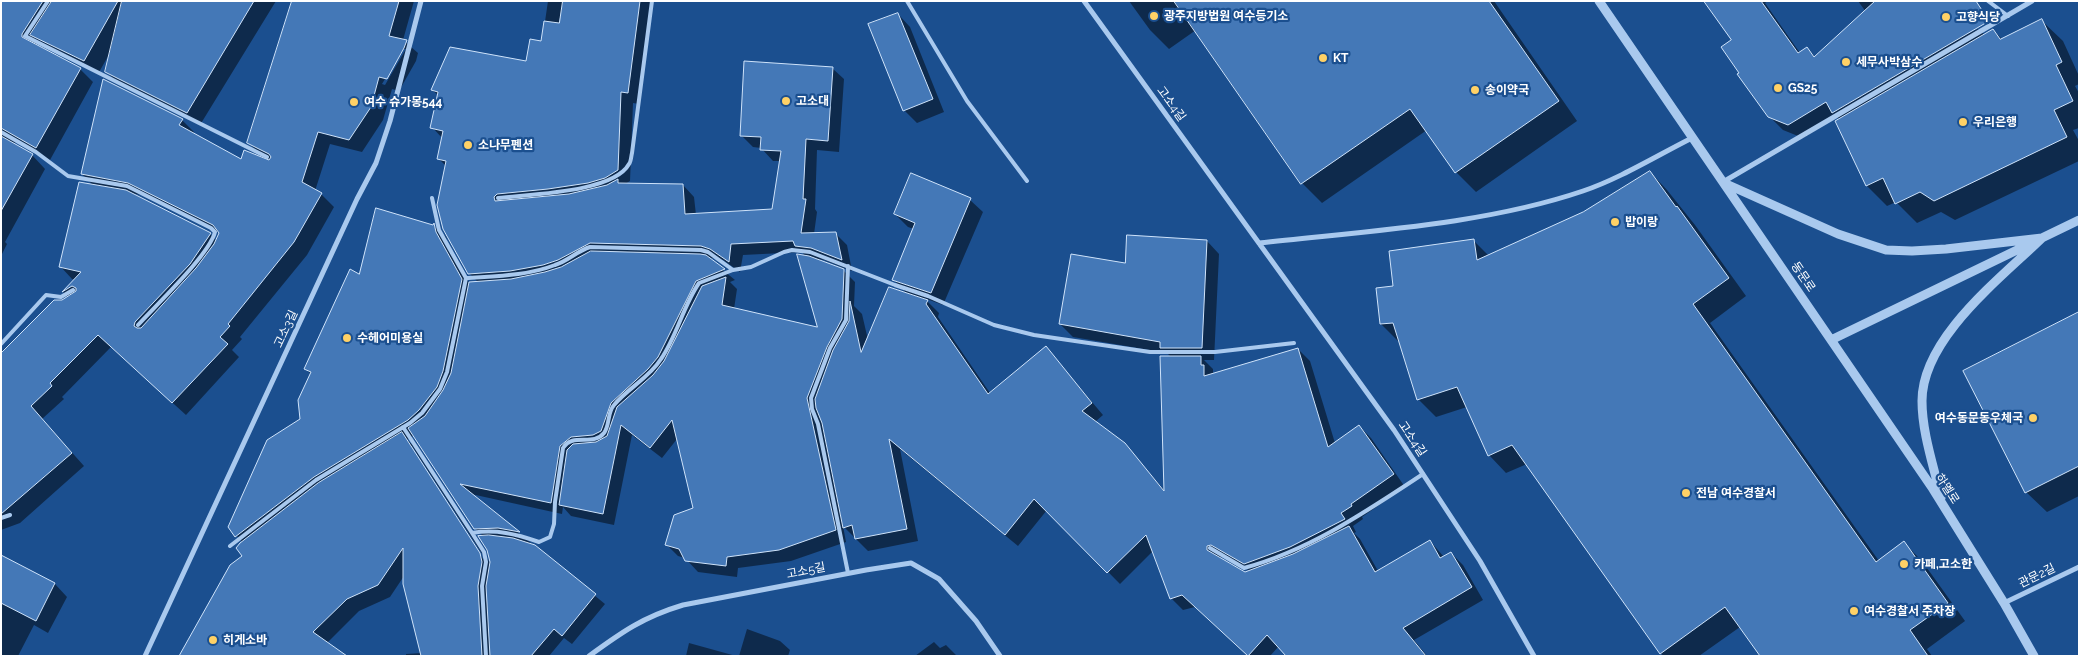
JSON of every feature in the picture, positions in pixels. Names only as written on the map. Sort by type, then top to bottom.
[{"type":"street","name":"고소3길","points":[[145,656],[357,199],[376,163],[390,121],[421,1]]},
{"type":"street","name":"고소4길","points":[[1084,1],[1394,430],[1480,560],[1534,656]]},
{"type":"street","name":"동문로","points":[[1599,1],[1830,340]]},
{"type":"street","points":[[1722,182],[2032,1]]},
{"type":"street","points":[[1259,244],[1457,220],[1537,205],[1586,190],[1692,138]]},
{"type":"street","points":[[1722,182],[1838,234],[1886,250],[1946,249],[2042,238]]},
{"type":"street","points":[[1830,340],[2079,220]]},
{"type":"street","points":[[1943,506],[1923,420],[1922,398],[1932,359],[1940,345],[1960,320],[2042,238]]},
{"type":"street","name":"하멜로","points":[[1830,340],[1943,506],[2004,603],[2034,656]]},
{"type":"street","name":"고소5길","points":[[589,656],[635,623],[657,613],[683,605],[848,573],[911,563],[938,579],[976,621],[1000,656]]},
{"type":"street","name":"관문2길","points":[[2004,603],[2079,567]]},
{"type":"lane","points":[[48,1],[25,36],[267,157]]},
{"type":"lane","points":[[498,198],[580,189],[599,184],[620,174],[629,164],[652,1]]},
{"type":"lane","points":[[907,1],[967,101],[1027,181]]},
{"type":"lane","points":[[1988,1],[2008,16]]},
{"type":"lane","points":[[1,132],[36,152],[68,176],[127,186],[211,228],[215,232],[202,256],[138,325]]},
{"type":"lane","points":[[230,546],[316,480],[403,428],[422,413],[440,389],[447,372],[466,278],[439,230],[432,198]]},
{"type":"lane","points":[[466,278],[539,270],[557,265],[580,250],[590,247],[701,250],[708,252],[733,270]]},
{"type":"lane","points":[[472,533],[498,531],[539,542],[550,537],[554,524],[555,502],[563,448],[572,439],[592,439],[600,437],[605,432],[610,411],[615,403],[649,374],[662,359],[699,283],[733,270],[751,267],[778,254],[792,250],[810,252],[928,296],[994,325],[1034,335],[1150,352],[1215,352],[1294,343]]},
{"type":"lane","points":[[848,266],[846,320],[830,348],[811,398],[848,573]]},
{"type":"lane","points":[[1,344],[46,295],[61,297],[73,290]]},
{"type":"lane","points":[[403,428],[484,552],[486,562],[482,586],[486,656]]},
{"type":"lane","points":[[1210,548],[1244,568],[1267,562],[1351,521],[1423,474]]},
{"type":"lane","points":[[1,518],[10,514]]},
{"type":"building","points":[[1,1],[43,1],[22,34],[22,37],[81,68],[36,148],[1,128]]},
{"type":"building","points":[[52,1],[118,1],[84,61],[30,35]]},
{"type":"building","points":[[122,1],[254,1],[187,113],[105,72]]},
{"type":"building","points":[[292,1],[399,1],[389,36],[407,40],[404,48],[387,79],[379,77],[371,107],[349,140],[318,132],[302,182],[322,193],[294,242],[228,324],[230,326],[220,337],[228,344],[172,403],[98,335],[50,383],[52,386],[31,406],[72,453],[1,514],[1,353],[54,300],[62,300],[76,291],[76,288],[72,286],[62,292],[81,272],[59,267],[79,182],[126,190],[211,233],[190,264],[135,322],[134,326],[137,328],[141,328],[196,268],[214,244],[219,233],[213,225],[128,183],[81,174],[103,79],[183,119],[179,125],[241,159],[244,150],[269,160],[271,157],[269,154],[247,143]]},
{"type":"building","points":[[563,1],[640,1],[628,93],[621,92],[618,170],[605,178],[588,183],[497,194],[494,197],[495,201],[569,194],[607,185],[618,179],[618,183],[683,184],[685,214],[772,209],[781,151],[760,150],[761,137],[740,136],[744,61],[833,67],[828,141],[806,139],[803,199],[806,199],[801,233],[836,232],[842,260],[811,248],[795,246],[793,241],[731,244],[729,262],[710,249],[701,246],[590,243],[558,260],[543,265],[510,271],[468,274],[443,229],[437,205],[446,161],[437,159],[443,131],[430,128],[438,92],[431,90],[450,47],[526,61],[530,39],[541,41],[544,21],[559,23]]},
{"type":"building","points":[[1174,1],[1489,1],[1559,101],[1455,173],[1410,109],[1301,184]]},
{"type":"building","points":[[1704,1],[1761,1],[1798,53],[1807,47],[1814,57],[1875,1],[1976,1],[1989,21],[1832,113],[1826,102],[1788,125],[1768,117],[1737,74],[1739,73],[1721,47],[1731,40]]},
{"type":"building","points":[[898,13],[933,99],[903,111],[868,24]]},
{"type":"building","name":"우리은행","points":[[2042,19],[2062,62],[2056,65],[2073,101],[2054,110],[2067,137],[1934,201],[1920,192],[1895,204],[1883,178],[1866,186],[1835,121],[1993,29],[2000,39]]},
{"type":"building","points":[[1,136],[33,154],[1,211]]},
{"type":"building","points":[[1650,171],[1729,278],[1693,304],[1876,562],[1904,541],[1948,603],[1910,630],[1928,656],[1760,656],[1725,607],[1660,654],[1512,445],[1488,456],[1457,387],[1417,400],[1393,323],[1380,324],[1376,288],[1393,286],[1389,251],[1474,239],[1477,260],[1583,212]]},
{"type":"building","points":[[911,173],[971,198],[931,293],[892,280],[915,223],[894,214]]},
{"type":"building","points":[[376,208],[433,225],[434,223],[436,232],[462,279],[443,371],[437,387],[419,410],[408,420],[314,477],[235,537],[228,527],[267,440],[300,419],[298,400],[311,372],[304,369],[350,269],[359,274]]},
{"type":"building","points":[[1127,235],[1207,240],[1202,348],[1160,348],[1160,342],[1059,324],[1071,254],[1125,263]]},
{"type":"building","points":[[591,251],[700,254],[706,255],[725,269],[696,281],[658,357],[648,369],[611,403],[601,431],[593,435],[571,437],[560,446],[551,503],[460,484],[520,532],[498,528],[474,529],[408,428],[425,416],[443,390],[451,373],[469,282],[511,279],[545,272],[561,267]]},
{"type":"building","points":[[797,254],[809,256],[844,269],[842,319],[827,347],[807,398],[836,530],[779,550],[727,557],[726,566],[685,561],[679,549],[665,545],[674,515],[693,508],[672,420],[650,448],[621,425],[603,514],[559,505],[567,450],[573,444],[596,442],[607,436],[617,407],[653,375],[664,361],[702,286],[726,277],[722,305],[817,327]]},
{"type":"building","points":[[889,287],[928,300],[926,304],[988,394],[1046,346],[1092,403],[1082,411],[1125,443],[1164,491],[1160,356],[1201,356],[1201,365],[1204,365],[1204,376],[1298,348],[1328,447],[1359,425],[1394,474],[1341,513],[1345,519],[1290,547],[1244,564],[1211,545],[1207,546],[1207,550],[1245,572],[1293,554],[1349,526],[1375,572],[1430,540],[1440,558],[1451,552],[1472,587],[1403,628],[1426,656],[1286,656],[1267,635],[1248,656],[1182,595],[1170,599],[1146,535],[1107,573],[1034,499],[1005,535],[889,439],[907,529],[855,539],[852,525],[843,528],[822,423],[816,408],[815,399],[833,350],[849,321],[850,301],[861,352]]},
{"type":"building","name":"여수동문동우체국","points":[[2079,312],[2079,466],[2025,493],[1963,371]]},
{"type":"building","points":[[402,432],[480,553],[482,562],[478,586],[482,656],[421,656],[403,584],[403,548],[378,585],[347,599],[313,632],[347,656],[179,656],[230,565],[242,556],[236,548],[240,543],[318,483]]},
{"type":"building","points":[[489,535],[513,538],[535,545],[596,594],[562,636],[554,629],[531,656],[490,656],[486,586],[490,562],[487,550],[478,536]]},
{"type":"building","points":[[1,555],[55,583],[36,621],[1,603]]},
{"type":"place","name":"광주지방법원 여수등기소","points":[[1154,16]]},
{"type":"place","name":"고향식당","points":[[1946,17]]},
{"type":"place","name":"KT","points":[[1323,58]]},
{"type":"place","name":"세무사박삼수","points":[[1846,62]]},
{"type":"place","name":"GS25","points":[[1778,88]]},
{"type":"place","name":"송이약국","points":[[1475,90]]},
{"type":"place","name":"고소대","points":[[786,101]]},
{"type":"place","name":"여수 슈가몽544","points":[[354,102]]},
{"type":"place","name":"우리은행","points":[[1963,122]]},
{"type":"place","name":"소나무펜션","points":[[468,145]]},
{"type":"place","name":"밥이랑","points":[[1615,222]]},
{"type":"place","name":"수헤어미용실","points":[[347,338]]},
{"type":"place","name":"여수동문동우체국","points":[[2033,418]]},
{"type":"place","name":"전남 여수경찰서","points":[[1686,493]]},
{"type":"place","name":"카페,고소한","points":[[1904,564]]},
{"type":"place","name":"여수경찰서 주차장","points":[[1854,611]]},
{"type":"place","name":"히게소바","points":[[213,640]]}]
